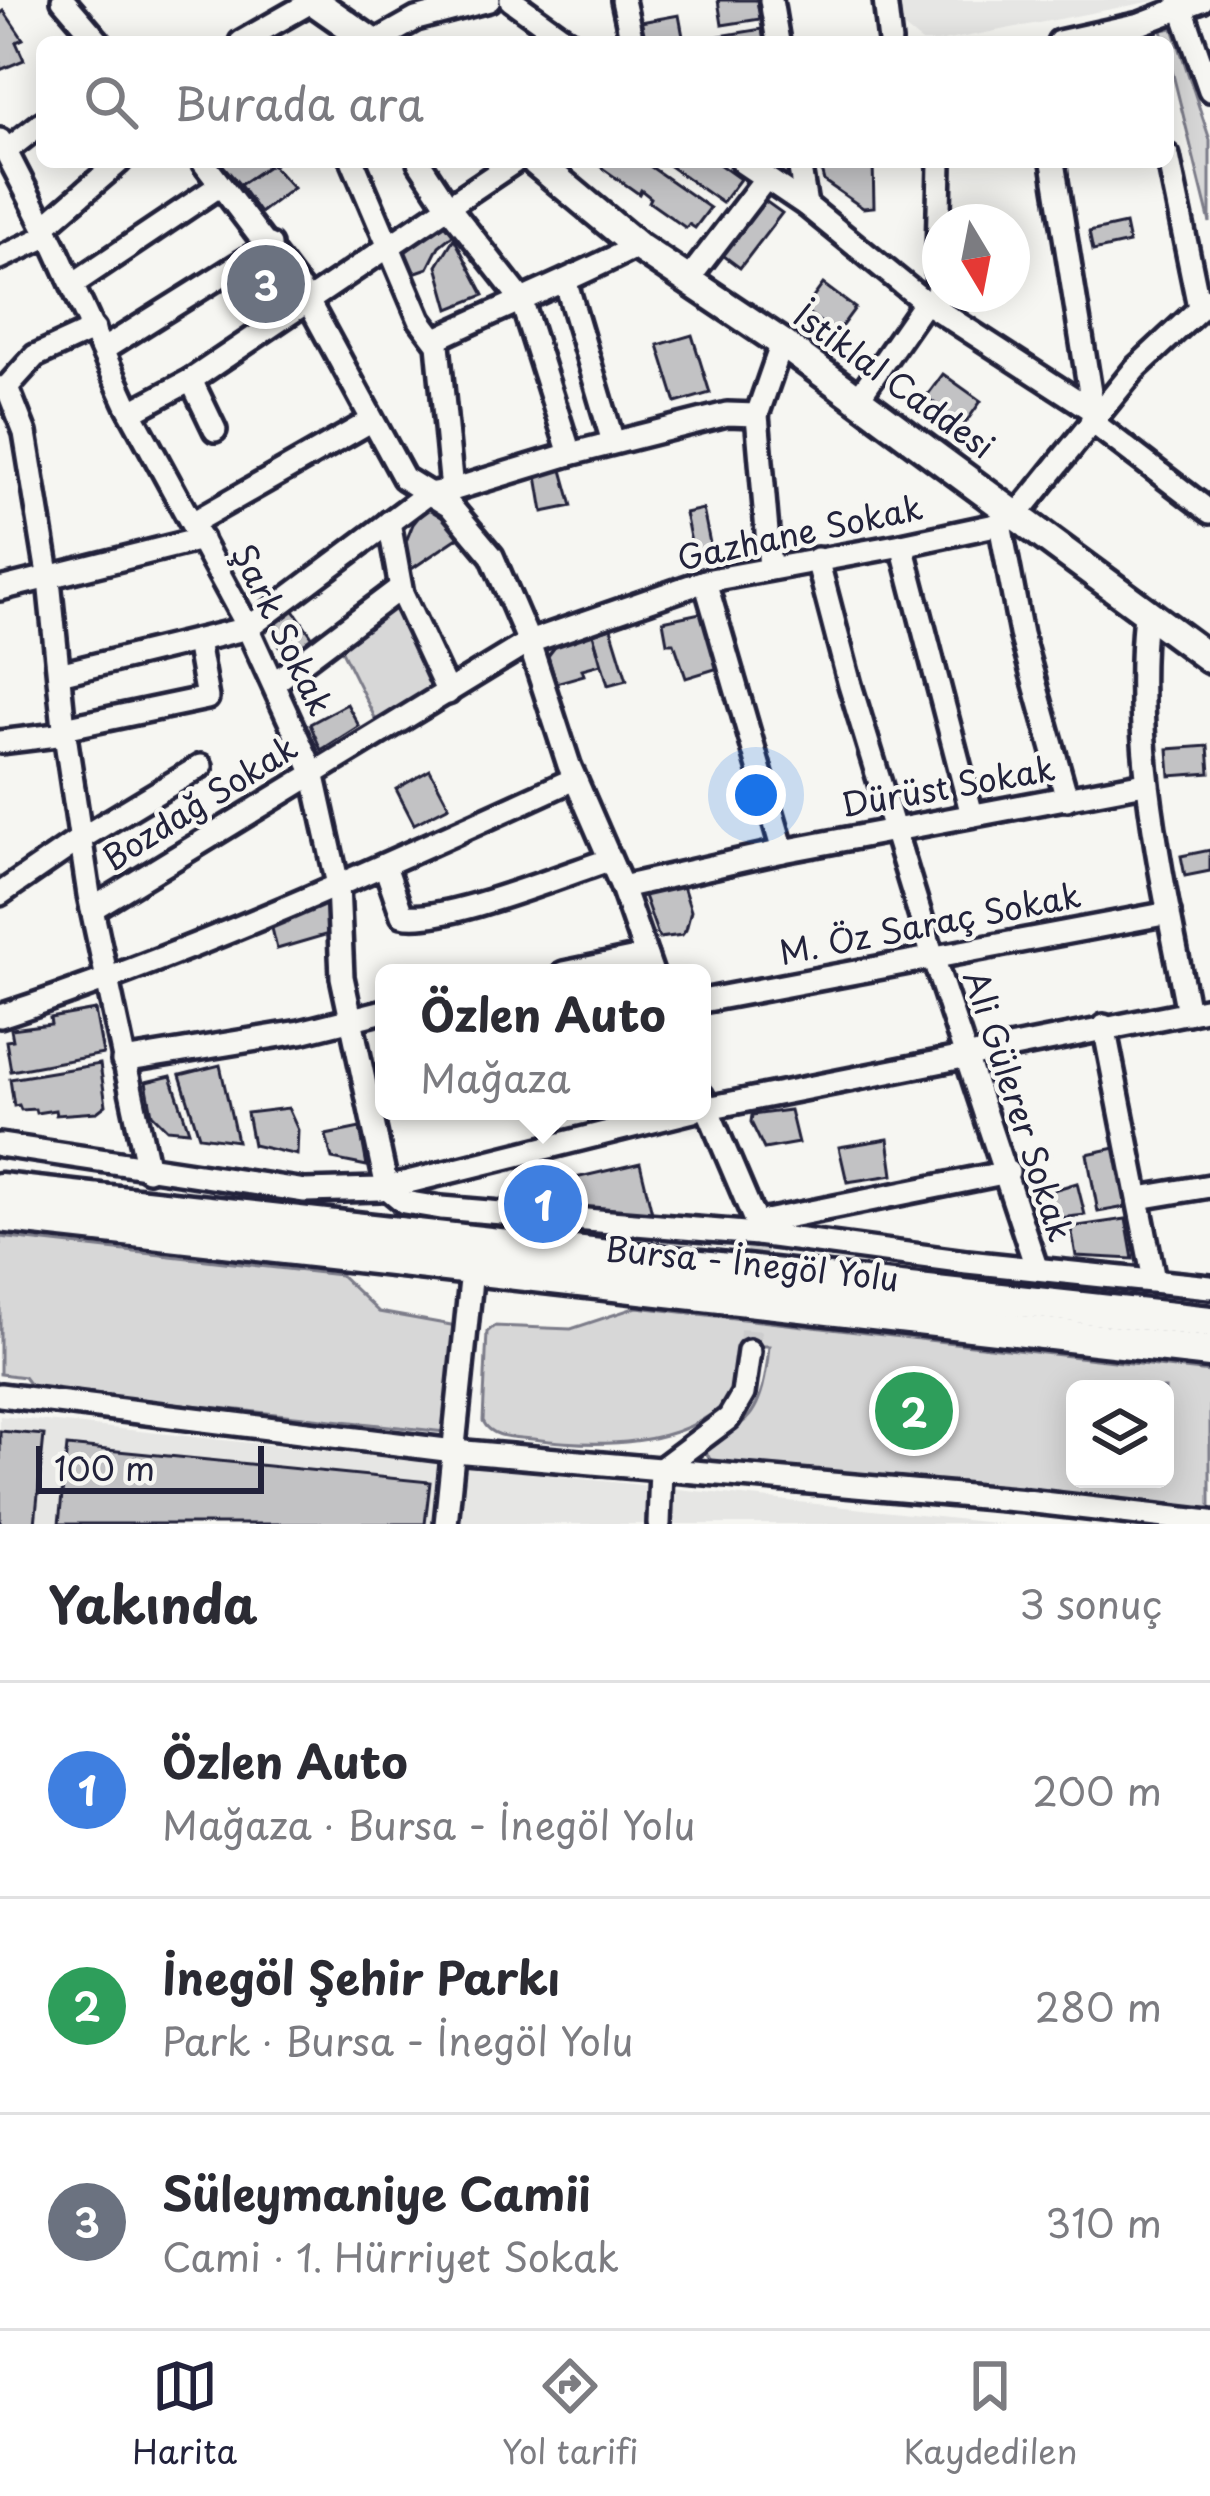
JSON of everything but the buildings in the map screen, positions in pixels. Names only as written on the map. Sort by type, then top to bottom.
[{"type":"highway","name":"Bursa - İnegöl Yolu","points":[[0,1189],[1210,1322]]},
{"type":"highway","name":"Bursa - İnegöl Yolu","points":[[0,1216],[1210,1352]]},
{"type":"main road","points":[[324,4],[365,36]]},
{"type":"main road","name":"İstiklal Caddesi","points":[[543,168],[637,246],[782,343],[1009,520],[1145,614],[1207,650]]},
{"type":"street","points":[[63,0],[94,36]]},
{"type":"street","points":[[380,36],[414,9],[489,0]]},
{"type":"street","points":[[511,0],[561,36]]},
{"type":"street","points":[[623,0],[631,36]]},
{"type":"street","points":[[771,0],[777,36]]},
{"type":"street","points":[[885,0],[889,36]]},
{"type":"street","points":[[1142,33],[1188,2],[1210,90]]},
{"type":"street","points":[[254,36],[324,4]]},
{"type":"street","points":[[3,145],[36,126]]},
{"type":"street","name":"Şark Sokak","points":[[3,145],[131,412],[248,628],[313,772],[338,885],[342,977],[387,1188]]},
{"type":"street","points":[[0,258],[47,231],[113,168]]},
{"type":"street","points":[[207,168],[308,299],[404,478],[451,507],[492,556],[529,642],[574,779],[622,887],[649,964]]},
{"type":"street","points":[[355,168],[419,320],[435,337]]},
{"type":"street","points":[[423,168],[520,299],[570,454]]},
{"type":"street","points":[[131,412],[191,380],[505,168]]},
{"type":"street","points":[[751,168],[806,205],[922,299]]},
{"type":"street","points":[[800,168],[806,205]]},
{"type":"street","points":[[937,204],[940,168]]},
{"type":"street","points":[[1054,168],[1094,415]]},
{"type":"street","points":[[1067,799],[1021,634],[1009,520],[1135,369],[1204,303],[1171,168]]},
{"type":"street","points":[[688,280],[766,178]]},
{"type":"street","points":[[73,284],[220,186]]},
{"type":"street","points":[[148,1170],[80,838],[50,580],[25,433],[3,387],[35,356],[99,339],[212,285],[270,245]]},
{"type":"street","points":[[435,337],[566,284],[637,246]]},
{"type":"street","points":[[566,284],[614,442]]},
{"type":"street","points":[[857,400],[926,312]]},
{"type":"street","points":[[940,312],[1094,415],[1210,512]]},
{"type":"street","points":[[435,337],[452,490]]},
{"type":"street","points":[[770,567],[757,415],[782,343]]},
{"type":"street","points":[[191,380],[215,430]]},
{"type":"street","points":[[59,674],[248,628],[427,494],[727,413],[757,415]]},
{"type":"street","points":[[0,589],[50,580],[196,531],[371,421]]},
{"type":"street","name":"Gazhane Sokak","points":[[529,642],[705,581],[1009,520]]},
{"type":"street","points":[[389,522],[400,588],[448,693]]},
{"type":"street","points":[[902,545],[972,815]]},
{"type":"street","name":"Ali Gülerer Sokak","points":[[817,559],[933,957],[1036,1267]]},
{"type":"street","points":[[705,581],[783,851]]},
{"type":"street","points":[[274,683],[400,588]]},
{"type":"street","points":[[711,1104],[1199,1011],[1169,913],[1145,783],[1141,681],[1145,614]]},
{"type":"street","points":[[0,742],[207,698],[197,640]]},
{"type":"street","name":"Bozdağ Sokak","points":[[92,909],[529,642]]},
{"type":"street","points":[[0,894],[80,838],[201,766]]},
{"type":"street","points":[[0,1016],[106,982],[385,866],[574,779]]},
{"type":"street","name":"Dürüst Sokak","points":[[622,887],[783,851],[1145,783]]},
{"type":"street","points":[[385,866],[402,915],[414,918],[471,905],[609,860]]},
{"type":"street","name":"M. Öz Saraç Sokak","points":[[711,999],[1169,913]]},
{"type":"street","points":[[123,1061],[300,1032],[375,1013]]},
{"type":"street","points":[[1104,1027],[1154,1280]]},
{"type":"street","points":[[0,1144],[304,1191],[387,1188],[647,1120]]},
{"type":"street","points":[[707,1120],[757,1233]]},
{"type":"street","points":[[757,1233],[1008,1172]]},
{"type":"street","points":[[1139,1198],[1210,1186]]},
{"type":"street","points":[[387,1188],[404,1202],[441,1208],[757,1233],[967,1262],[1210,1286]]},
{"type":"street","points":[[446,1524],[472,1270]]},
{"type":"street","points":[[661,1468],[729,1418],[743,1394],[749,1351]]},
{"type":"street","points":[[0,1395],[454,1451],[1026,1501],[1210,1522]]},
{"type":"street","points":[[659,1524],[661,1468]]},
{"type":"shaded area","points":[[896,0],[1159,0],[970,36],[914,36],[898,23]]},
{"type":"shaded area","points":[[1173,28],[1210,140],[1210,223],[1174,78],[1174,36],[1163,36],[1162,30]]},
{"type":"shaded area","points":[[394,599],[432,680],[426,696],[377,722],[337,641]]},
{"type":"shaded area","points":[[0,1237],[340,1275],[379,1312],[451,1325],[469,1335],[446,1432],[32,1388],[24,1377],[0,1374]]},
{"type":"shaded area","points":[[637,1307],[1210,1372],[1210,1517],[711,1461],[706,1439],[739,1425],[755,1407],[769,1346],[746,1346],[733,1394],[710,1415],[662,1436],[583,1443],[498,1434],[483,1421],[487,1332],[494,1326],[571,1329]]},
{"type":"shaded area","points":[[0,1416],[1003,1524],[0,1524]]},
{"type":"tunnel","points":[[749,1351],[757,1241]]},
{"type":"place","name":"Süleymaniye Camii","points":[[266,284]]},
{"type":"place","name":"Özlen Auto","points":[[543,1204]]},
{"type":"place","name":"İnegöl Şehir Parkı","points":[[914,1411]]}]
